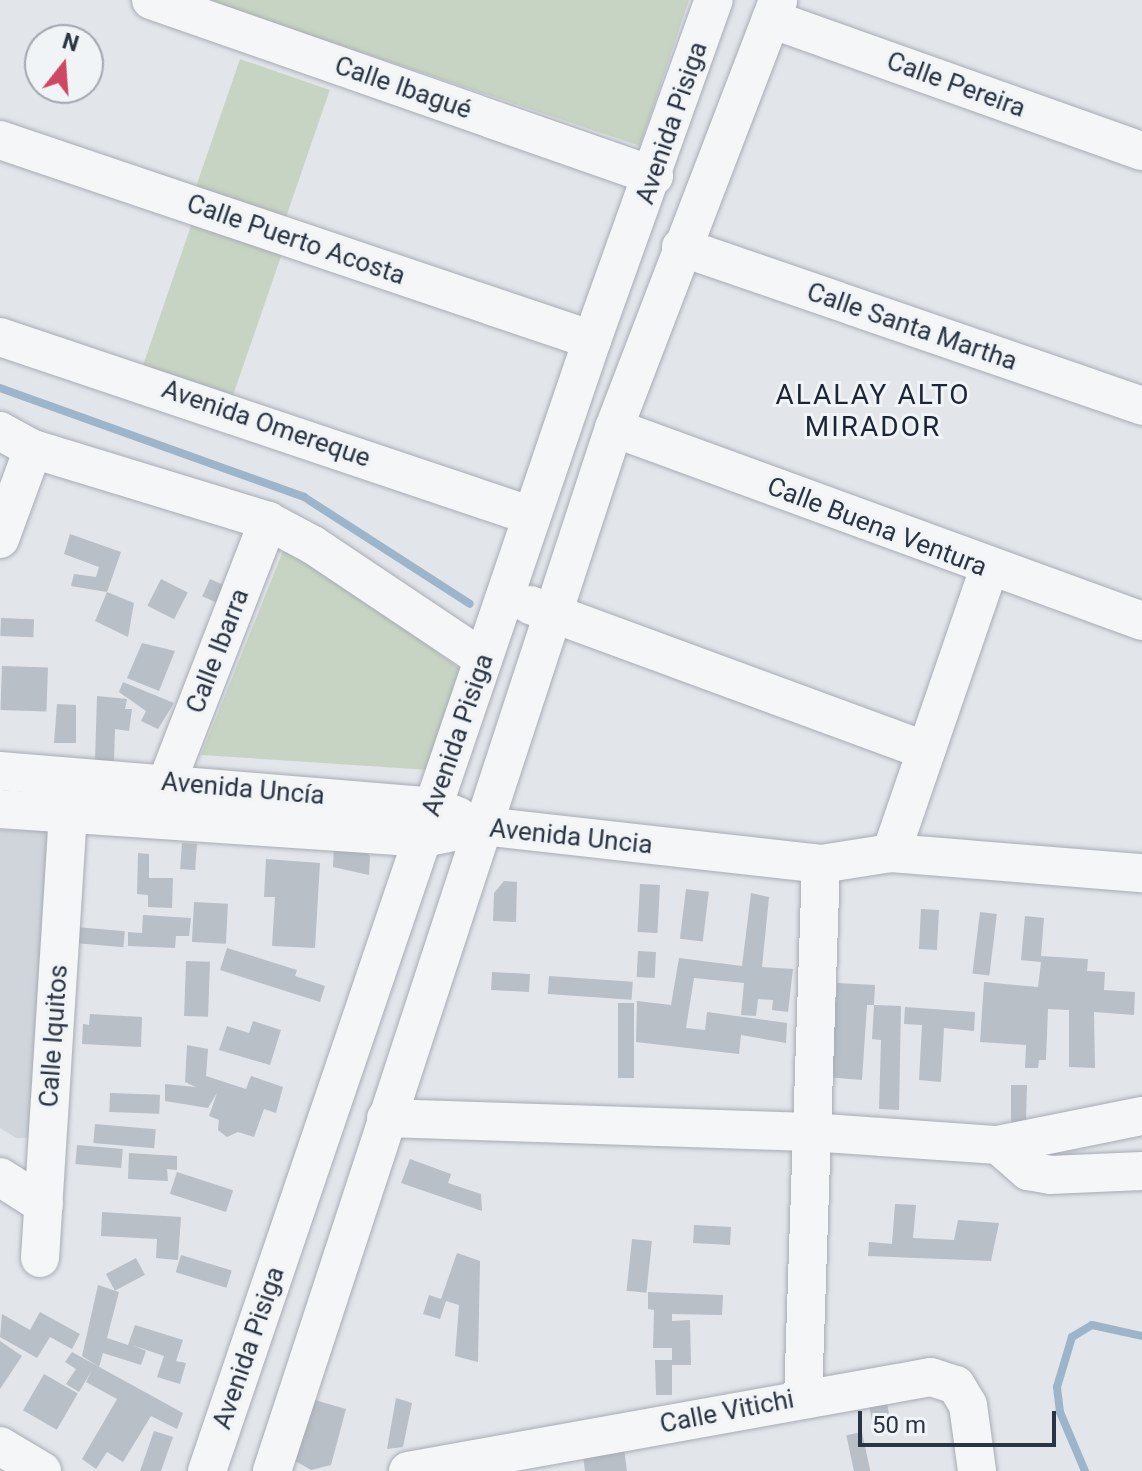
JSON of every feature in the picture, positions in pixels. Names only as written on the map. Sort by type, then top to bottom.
[{"type":"street","name":"Calle Ibagué","points":[[151,0],[654,176]]},
{"type":"street","name":"Avenida Pisiga","points":[[207,1471],[592,340],[654,176],[714,0]]},
{"type":"street","name":"Avenida Pisiga","points":[[272,1471],[614,428],[774,9]]},
{"type":"street","name":"Calle Pereira","points":[[774,9],[1142,151]]},
{"type":"street","name":"Calle Puerto Acosta","points":[[0,140],[592,340]]},
{"type":"street","name":"Calle Santa Martha","points":[[681,247],[1142,406]]},
{"type":"street","name":"Avenida Omereque","points":[[0,337],[532,516]]},
{"type":"street","name":"Calle Buena Ventura","points":[[614,428],[989,569],[1142,621]]},
{"type":"street","points":[[0,431],[33,449],[268,521],[313,545],[483,659]]},
{"type":"street","points":[[0,539],[33,449]]},
{"type":"street","name":"Calle Ibarra","points":[[167,782],[268,521]]},
{"type":"street","points":[[891,853],[989,569]]},
{"type":"street","points":[[504,598],[553,611],[926,751]]},
{"type":"street","name":"Avenida Uncía","points":[[0,771],[167,782],[429,822]]},
{"type":"street","name":"Avenida Uncia","points":[[0,809],[68,814],[429,822],[821,864],[891,853],[1142,873]]},
{"type":"street","name":"Calle Iquitos","points":[[40,1258],[68,814]]},
{"type":"street","points":[[803,1398],[821,864]]},
{"type":"street","points":[[386,1118],[810,1132],[998,1145],[1142,1116]]},
{"type":"street","points":[[998,1145],[1028,1171],[1050,1175],[1142,1171]]},
{"type":"street","points":[[0,1177],[44,1205]]},
{"type":"street","name":"Calle Vitichi","points":[[408,1471],[931,1377],[956,1385],[968,1405],[977,1471]]},
{"type":"street","points":[[0,1446],[42,1471]]},
{"type":"shaded area","points":[[0,830],[49,831],[30,1138],[16,1138],[0,1128]]},
{"type":"green space","points":[[205,0],[689,0],[640,146]]},
{"type":"green space","points":[[240,59],[330,90],[284,223],[194,192]]},
{"type":"green space","points":[[193,220],[283,251],[233,396],[143,365]]},
{"type":"green space","points":[[283,551],[314,560],[464,672],[429,770],[201,755]]},
{"type":"building","points":[[70,534],[121,552],[107,592],[71,586],[74,574],[96,577],[99,567],[64,554]]},
{"type":"building","points":[[161,579],[188,593],[174,619],[147,606]]},
{"type":"building","points":[[210,579],[226,586],[218,603],[202,596]]},
{"type":"building","points":[[107,592],[134,603],[128,637],[95,621]]},
{"type":"building","points":[[1,618],[34,619],[33,637],[0,636]]},
{"type":"building","points":[[142,643],[175,651],[159,691],[127,678]]},
{"type":"building","points":[[2,666],[48,668],[46,712],[0,710]]},
{"type":"building","points":[[123,682],[174,703],[158,729],[141,721],[146,711],[119,692]]},
{"type":"building","points":[[97,696],[127,699],[125,709],[132,709],[129,731],[115,729],[114,761],[95,760]]},
{"type":"building","points":[[57,704],[76,705],[76,743],[54,743]]},
{"type":"building","points":[[182,843],[197,844],[195,870],[180,869]]},
{"type":"building","points":[[334,845],[359,847],[370,856],[369,875],[333,867]]},
{"type":"building","points":[[138,853],[149,854],[149,878],[173,878],[172,908],[148,907],[148,895],[137,894]]},
{"type":"building","points":[[266,859],[320,863],[315,948],[272,946],[275,897],[264,897]]},
{"type":"building","points":[[504,881],[517,882],[516,922],[493,921],[494,893]]},
{"type":"building","points":[[640,884],[660,885],[657,933],[637,932]]},
{"type":"building","points":[[686,889],[709,892],[703,941],[680,939]]},
{"type":"building","points":[[751,893],[769,897],[762,967],[793,969],[788,1012],[772,1010],[773,1000],[758,999],[756,1016],[741,1015],[744,983],[694,978],[686,1028],[705,1030],[707,1012],[787,1023],[786,1043],[741,1035],[739,1054],[636,1042],[637,1001],[671,1005],[679,958],[742,966]]},
{"type":"building","points":[[194,902],[228,904],[226,944],[192,942]]},
{"type":"building","points":[[921,909],[939,910],[937,950],[919,949]]},
{"type":"building","points":[[980,912],[997,914],[989,976],[972,974]]},
{"type":"building","points":[[143,915],[191,918],[189,936],[176,936],[175,948],[128,946],[128,932],[142,933]]},
{"type":"building","points":[[1025,916],[1044,918],[1041,956],[1088,959],[1087,971],[1105,972],[1104,990],[1135,992],[1134,1015],[1094,1012],[1095,1068],[1069,1067],[1069,1010],[1048,1009],[1046,1060],[1039,1060],[1038,1068],[1025,1068],[1026,1045],[980,1042],[984,982],[1038,987],[1041,962],[1021,960]]},
{"type":"building","points":[[76,927],[125,931],[123,947],[75,943]]},
{"type":"building","points":[[227,948],[297,970],[295,976],[325,986],[320,1002],[220,970]]},
{"type":"building","points":[[638,951],[656,952],[655,978],[637,977]]},
{"type":"building","points":[[186,961],[210,962],[208,1017],[184,1016]]},
{"type":"building","points":[[492,972],[530,974],[529,992],[491,990]]},
{"type":"building","points":[[549,976],[633,982],[632,1000],[548,994]]},
{"type":"building","points":[[837,983],[875,985],[874,1005],[867,1005],[862,1080],[825,1077],[829,1003],[836,1003]]},
{"type":"building","points":[[618,1003],[634,1003],[634,1078],[618,1078]]},
{"type":"building","points":[[874,1005],[901,1006],[899,1110],[879,1109],[881,1040],[872,1039]]},
{"type":"building","points":[[905,1007],[975,1012],[974,1031],[944,1028],[941,1082],[919,1080],[922,1025],[904,1024]]},
{"type":"building","points":[[90,1014],[142,1017],[141,1047],[82,1044],[83,1024],[89,1025]]},
{"type":"building","points":[[253,1021],[281,1030],[270,1065],[219,1050],[227,1026],[249,1033]]},
{"type":"building","points":[[187,1045],[208,1049],[206,1076],[246,1089],[251,1076],[283,1087],[276,1113],[264,1109],[254,1137],[238,1132],[227,1137],[218,1130],[219,1120],[209,1116],[217,1093],[208,1108],[165,1101],[165,1084],[196,1087],[185,1082]]},
{"type":"building","points":[[1011,1085],[1027,1085],[1026,1119],[1011,1126]]},
{"type":"building","points":[[110,1093],[160,1095],[159,1114],[109,1112]]},
{"type":"building","points":[[95,1124],[156,1129],[154,1148],[93,1143]]},
{"type":"building","points":[[77,1145],[123,1149],[121,1168],[75,1164]]},
{"type":"building","points":[[129,1153],[177,1156],[177,1170],[167,1169],[168,1181],[128,1179]]},
{"type":"building","points":[[410,1159],[451,1174],[448,1183],[481,1194],[482,1211],[401,1183]]},
{"type":"building","points":[[177,1172],[233,1190],[226,1212],[170,1194]]},
{"type":"building","points":[[895,1204],[916,1205],[913,1238],[954,1240],[958,1220],[999,1223],[991,1261],[868,1256],[869,1242],[892,1244]]},
{"type":"building","points":[[102,1212],[181,1217],[178,1260],[156,1258],[157,1239],[101,1236]]},
{"type":"building","points":[[694,1225],[731,1227],[730,1245],[693,1243]]},
{"type":"building","points":[[632,1239],[652,1241],[646,1293],[627,1291]]},
{"type":"building","points":[[457,1253],[480,1261],[478,1362],[455,1356],[459,1305],[446,1301],[440,1319],[423,1314],[429,1295],[441,1299]]},
{"type":"building","points":[[181,1255],[232,1270],[226,1288],[176,1272]]},
{"type":"building","points":[[136,1258],[145,1275],[115,1291],[106,1274]]},
{"type":"building","points":[[98,1285],[119,1292],[107,1338],[128,1345],[135,1325],[183,1340],[176,1361],[186,1363],[180,1384],[157,1377],[164,1356],[132,1345],[146,1351],[141,1365],[103,1353],[99,1367],[82,1356]]},
{"type":"building","points":[[648,1292],[723,1295],[722,1315],[672,1314],[672,1321],[690,1320],[691,1365],[672,1365],[672,1395],[656,1395],[655,1360],[672,1360],[672,1348],[653,1348],[654,1310],[648,1309]]},
{"type":"building","points":[[40,1312],[80,1334],[72,1349],[50,1337],[37,1358],[0,1337],[2,1314],[30,1330]]},
{"type":"building","points":[[0,1341],[22,1356],[0,1389]]},
{"type":"building","points":[[72,1352],[183,1413],[177,1429],[151,1416],[123,1462],[107,1452],[96,1469],[82,1459],[117,1399],[86,1382],[92,1370],[79,1392],[66,1384],[76,1369],[65,1362]]},
{"type":"building","points":[[44,1374],[78,1394],[57,1430],[23,1410]]},
{"type":"building","points":[[308,1398],[346,1409],[331,1465],[311,1470],[292,1459]]},
{"type":"building","points":[[396,1398],[412,1403],[403,1447],[387,1449]]},
{"type":"building","points":[[886,1398],[892,1429],[874,1433],[868,1401]]},
{"type":"building","points":[[154,1431],[173,1437],[161,1471],[140,1471]]},
{"type":"building","points":[[862,1432],[870,1471],[854,1471],[846,1435]]},
{"type":"building","points":[[624,1449],[627,1471],[585,1471],[583,1455]]},
{"type":"waterway","points":[[0,388],[304,497],[470,604]]},
{"type":"waterway","points":[[1085,1471],[1060,1412],[1057,1387],[1072,1337],[1092,1325],[1142,1336]]},
{"type":"district","name":"ALALAY ALTO MIRADOR","points":[[873,411]]}]
